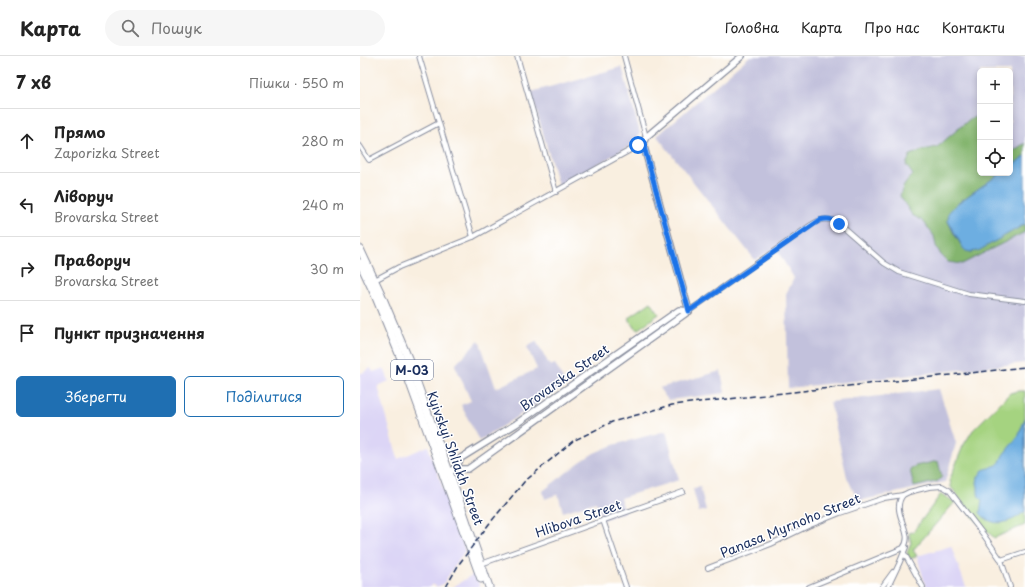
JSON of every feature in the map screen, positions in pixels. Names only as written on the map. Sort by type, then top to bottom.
[{"type":"highway","name":"Kyivskyi Shliakh Street","points":[[360,249],[372,282],[408,358],[489,587]]},
{"type":"highway","name":"Kyivskyi Shliakh Street","points":[[360,264],[372,282]]},
{"type":"highway","name":"Kyivskyi Shliakh Street","points":[[449,472],[484,587]]},
{"type":"street","points":[[419,56],[473,237]]},
{"type":"street","points":[[517,56],[556,192]]},
{"type":"street","points":[[624,56],[646,137]]},
{"type":"street","points":[[372,282],[399,267],[473,237],[643,143],[646,137],[742,56]]},
{"type":"street","points":[[360,146],[369,160],[439,123]]},
{"type":"street","points":[[643,143],[689,311]]},
{"type":"street","name":"Brovarska Street","points":[[449,472],[468,469],[811,225],[826,218],[836,221],[884,263],[899,272],[969,294],[1025,301]]},
{"type":"street","name":"Brovarska Street","points":[[449,472],[461,458],[516,424],[679,310],[689,311]]},
{"type":"street","name":"Panasa Myrnoho Street","points":[[708,568],[771,544],[808,526],[840,513],[884,498],[903,495],[909,492],[934,486],[942,486],[947,488],[1001,560],[1010,587]]},
{"type":"street","name":"Hlibova Street","points":[[481,564],[683,492]]},
{"type":"street","points":[[888,587],[904,553],[906,544],[906,536],[898,506],[903,495]]},
{"type":"street","points":[[603,520],[626,587]]},
{"type":"street","points":[[809,587],[896,552],[903,548],[906,544]]},
{"type":"street","points":[[1001,560],[1025,552]]},
{"type":"street","points":[[904,553],[922,587]]},
{"type":"street","points":[[882,587],[899,564]]},
{"type":"shaded area","points":[[750,56],[1025,56],[1025,363],[788,388],[786,294],[794,278],[778,252],[773,249],[755,260],[657,136]]},
{"type":"shaded area","points":[[622,67],[640,133],[635,143],[561,185],[558,185],[531,92]]},
{"type":"shaded area","points":[[479,340],[496,388],[537,369],[527,347],[536,341],[550,366],[555,364],[566,385],[479,441],[461,405],[471,401],[455,365]]},
{"type":"shaded area","points":[[371,368],[373,372],[384,368],[389,381],[378,386],[398,459],[428,446],[465,550],[443,584],[437,587],[432,584],[430,587],[360,587],[360,374]]},
{"type":"shaded area","points":[[721,371],[725,393],[668,400],[659,388]]},
{"type":"shaded area","points":[[939,389],[956,443],[945,482],[858,501],[847,477],[830,402]]},
{"type":"shaded area","points":[[666,431],[679,480],[620,498],[625,512],[603,520],[596,502],[563,512],[558,494],[545,499],[543,491],[594,453],[613,445]]},
{"type":"shaded area","points":[[700,487],[706,510],[699,512],[693,489]]},
{"type":"shaded area","points":[[951,546],[966,587],[926,587],[917,556]]},
{"type":"shaded area","points":[[475,573],[480,587],[453,587]]},
{"type":"green space","points":[[977,117],[977,176],[997,176],[958,203],[949,212],[948,221],[953,232],[963,248],[971,252],[978,250],[1025,224],[1025,232],[962,264],[948,262],[941,255],[936,246],[934,236],[923,221],[912,215],[900,196],[908,180],[913,175],[906,165],[910,155],[937,147],[971,118]]},
{"type":"green space","points":[[1025,143],[1025,156],[1013,165],[1013,151]]},
{"type":"green space","points":[[651,302],[659,314],[637,330],[628,318]]},
{"type":"green space","points":[[1025,391],[1025,525],[994,538],[974,518],[951,487],[950,479],[963,446],[973,430],[1010,393]]},
{"type":"green space","points":[[938,461],[942,477],[938,481],[914,487],[910,470],[915,466]]},
{"type":"green space","points":[[941,494],[955,502],[913,550],[917,556],[910,559],[907,553],[911,543],[909,533],[913,532]]},
{"type":"water","points":[[1025,156],[1025,224],[978,251],[966,251],[948,221],[949,212],[958,203],[997,176],[1013,176],[1013,165]]},
{"type":"water","points":[[1025,418],[1025,511],[1014,519],[997,523],[985,518],[980,513],[982,500],[978,493],[978,477],[983,470],[997,465],[1000,462],[1003,455],[1019,435]]},
{"type":"railway","points":[[446,587],[459,564],[489,524],[524,482],[573,441],[612,422],[672,405],[1025,367]]},
{"type":"route","points":[[638,145],[643,143],[689,311],[820,220],[826,218],[836,221],[839,224]]}]
